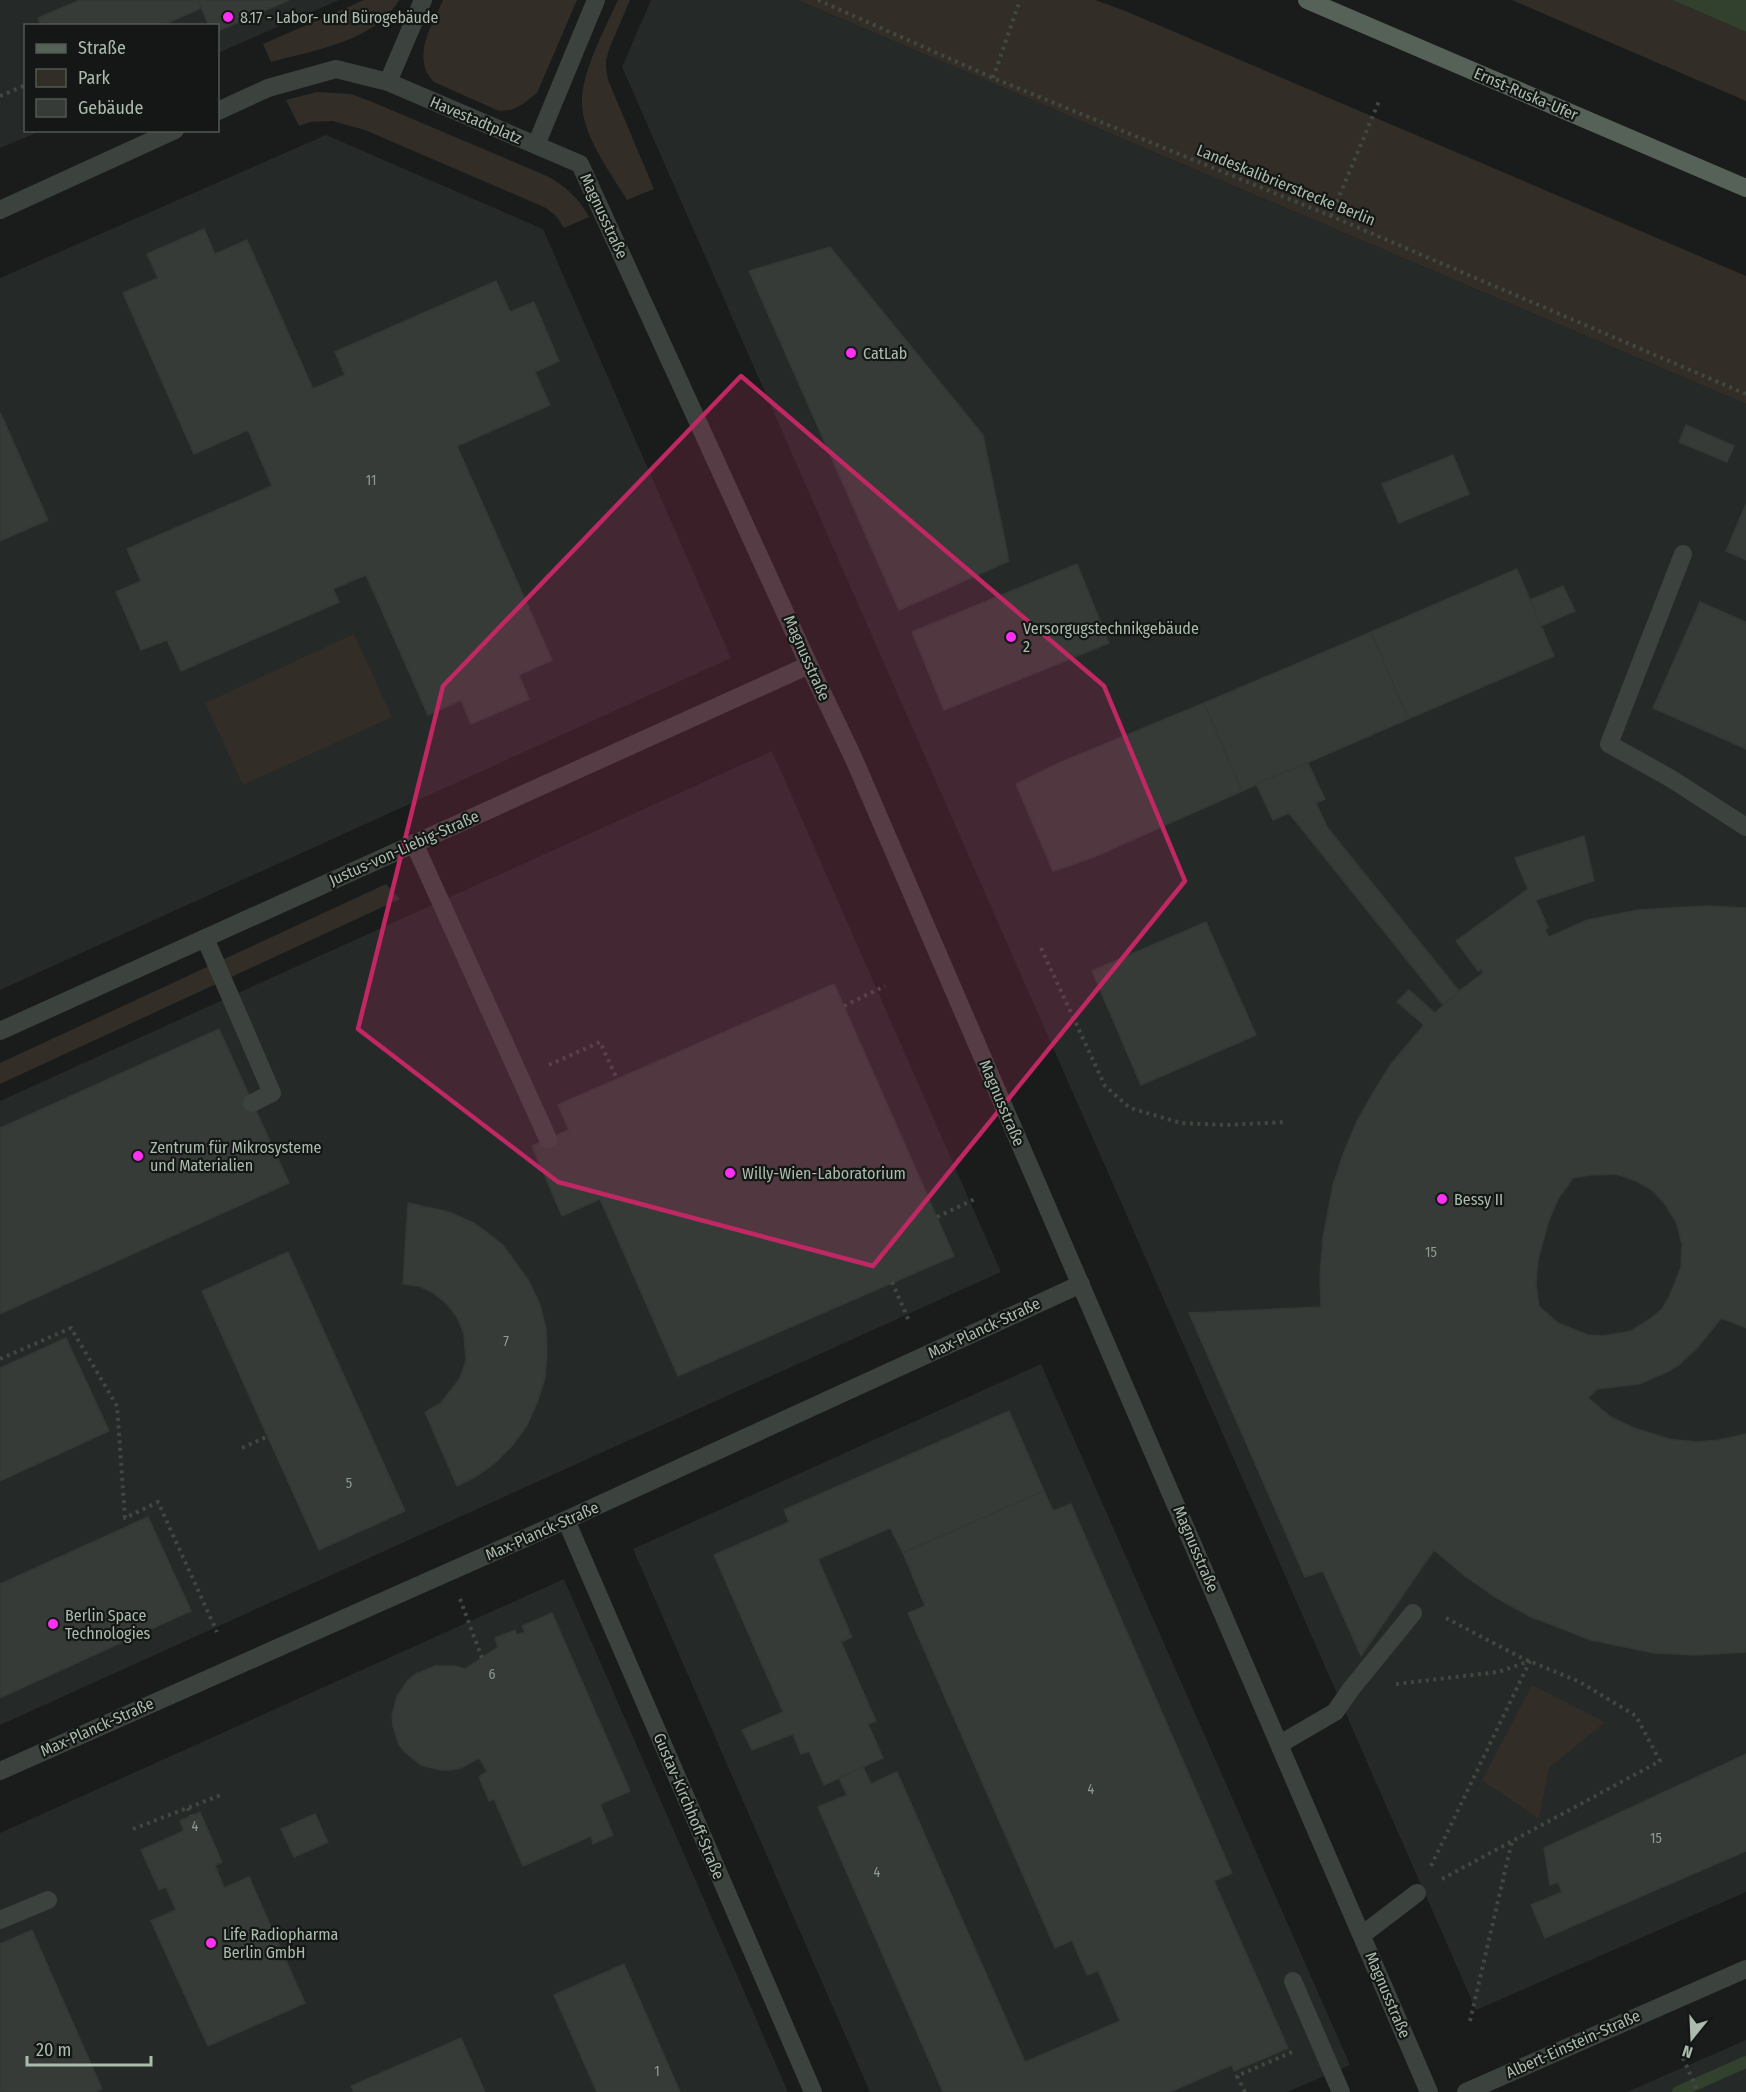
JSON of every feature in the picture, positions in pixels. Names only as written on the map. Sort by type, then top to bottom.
[{"type":"main road","name":"Ernst-Ruska-Ufer","points":[[1307,0],[1746,188]]},
{"type":"street","points":[[388,82],[423,0]]},
{"type":"street","name":"Havestadtplatz","points":[[219,111],[268,88],[336,69],[388,82],[536,145],[596,0]]},
{"type":"street","points":[[0,210],[171,132]]},
{"type":"street","name":"Magnusstraße","points":[[536,145],[580,164],[853,757],[1429,2092]]},
{"type":"street","points":[[1683,554],[1609,744],[1670,778],[1746,827]]},
{"type":"street","name":"Justus-von-Liebig-Straße","points":[[0,1031],[809,665]]},
{"type":"street","points":[[414,843],[548,1140]]},
{"type":"street","points":[[205,938],[272,1093],[252,1103]]},
{"type":"street","name":"Max-Planck-Straße","points":[[0,1771],[566,1520],[1081,1284]]},
{"type":"street","name":"Gustav-Kirchhoff-Straße","points":[[566,1520],[813,2092]]},
{"type":"street","points":[[1280,1744],[1335,1712],[1413,1613]]},
{"type":"street","points":[[1362,1935],[1417,1893]]},
{"type":"street","points":[[0,1920],[48,1900]]},
{"type":"street","name":"Albert-Einstein-Straße","points":[[1466,2092],[1746,1969]]},
{"type":"street","points":[[1293,1981],[1341,2092]]},
{"type":"path","name":"Landeskalibrierstrecke Berlin","points":[[818,0],[993,78],[1331,216],[1746,394]]},
{"type":"path","points":[[993,78],[1020,0]]},
{"type":"path","points":[[0,96],[24,86]]},
{"type":"path","points":[[1331,216],[1378,100]]},
{"type":"path","points":[[1041,948],[1105,1086],[1130,1108],[1181,1123],[1225,1125],[1287,1122]]},
{"type":"path","points":[[844,1006],[885,986]]},
{"type":"path","points":[[520,1078],[600,1042],[617,1079]]},
{"type":"path","points":[[937,1217],[977,1198]]},
{"type":"path","points":[[892,1282],[909,1321]]},
{"type":"path","points":[[0,1359],[71,1328],[117,1406],[125,1518],[158,1502],[217,1632]]},
{"type":"path","points":[[242,1448],[268,1436]]},
{"type":"path","points":[[459,1596],[482,1658]]},
{"type":"path","points":[[1413,1613],[1427,1608],[1530,1661],[1580,1682],[1636,1716],[1660,1761],[1417,1893]]},
{"type":"path","points":[[1351,1689],[1498,1672],[1530,1661]]},
{"type":"path","points":[[1417,1893],[1530,1661]]},
{"type":"path","points":[[133,1829],[221,1795]]},
{"type":"path","points":[[188,1808],[191,1816]]},
{"type":"path","points":[[1470,2021],[1512,1841]]},
{"type":"path","points":[[1245,2092],[1237,2076],[1319,2041]]},
{"type":"path","points":[[1683,2058],[1698,2092]]},
{"type":"highlighted area","points":[[741,376],[1104,686],[1185,881],[873,1266],[558,1182],[358,1029],[443,686]]},
{"type":"shaded area","points":[[0,0],[339,0],[219,53],[219,24],[24,24],[24,132],[39,132],[0,148]]},
{"type":"shaded area","points":[[651,0],[797,0],[1746,404],[1746,1892],[1476,2010],[622,67]]},
{"type":"shaded area","points":[[1672,0],[1746,0],[1746,32]]},
{"type":"shaded area","points":[[326,135],[543,229],[731,658],[0,990],[0,278]]},
{"type":"shaded area","points":[[772,751],[1001,1272],[0,1725],[0,1101]]},
{"type":"shaded area","points":[[1041,1364],[1350,2065],[1287,2092],[870,2092],[633,1549]]},
{"type":"shaded area","points":[[564,1579],[788,2092],[0,2092],[0,1833]]},
{"type":"shaded area","points":[[1746,2040],[1746,2092],[1627,2092]]},
{"type":"green space","points":[[364,0],[399,0],[375,26],[359,35],[324,48],[271,62],[263,44]]},
{"type":"green space","points":[[443,0],[577,0],[537,93],[511,110],[499,111],[434,82],[427,72],[423,52],[425,41]]},
{"type":"green space","points":[[618,0],[630,0],[606,60],[608,80],[654,189],[627,200],[592,142],[582,104],[585,78]]},
{"type":"green space","points":[[797,0],[1095,0],[1123,10],[1746,276],[1746,404]]},
{"type":"green space","points":[[1512,0],[1672,0],[1746,32],[1746,101]]},
{"type":"green space","points":[[317,92],[351,94],[547,176],[571,193],[589,217],[564,228],[556,216],[546,208],[365,130],[332,121],[310,122],[299,126],[286,100]]},
{"type":"green space","points":[[354,634],[392,717],[243,785],[205,703]]},
{"type":"green space","points":[[386,884],[400,899],[0,1084],[0,1063]]},
{"type":"green space","points":[[1532,1685],[1605,1722],[1549,1768],[1539,1819],[1482,1780]]},
{"type":"building","points":[[80,0],[198,0],[201,8],[165,24],[40,24],[38,18]]},
{"type":"building","name":"8.17 - Labor- und Bürogebäude","points":[[198,0],[289,0],[219,31],[219,24],[208,24]]},
{"type":"building","points":[[204,229],[215,254],[247,240],[313,389],[345,375],[335,352],[496,281],[510,312],[534,302],[559,361],[535,372],[550,405],[457,446],[552,660],[519,675],[529,699],[471,724],[461,700],[428,715],[366,575],[333,589],[339,602],[181,671],[167,640],[141,650],[116,592],[141,581],[127,549],[272,486],[248,430],[194,454],[123,293],[158,278],[147,254]]},
{"type":"building","name":"CatLab","points":[[830,247],[983,435],[1009,561],[899,610],[749,271]]},
{"type":"building","points":[[0,412],[48,520],[0,541]]},
{"type":"building","points":[[1686,425],[1734,446],[1727,462],[1679,442]]},
{"type":"building","points":[[1453,455],[1469,494],[1399,523],[1382,484]]},
{"type":"building","points":[[1746,504],[1746,560],[1726,551]]},
{"type":"building","name":"Versorgugstechnikgebäude 2","points":[[1077,564],[1109,643],[944,710],[912,632]]},
{"type":"building","points":[[1517,569],[1554,656],[1408,719],[1371,632]]},
{"type":"building","points":[[1563,586],[1575,611],[1541,626],[1530,600]]},
{"type":"building","points":[[1700,602],[1746,622],[1746,749],[1653,708]]},
{"type":"building","points":[[1371,632],[1408,719],[1242,791],[1204,703]]},
{"type":"building","points":[[1204,703],[1242,791],[1094,857],[1053,871],[1016,784],[1059,763]]},
{"type":"building","points":[[1308,763],[1325,799],[1316,803],[1327,827],[1459,991],[1443,1005],[1289,813],[1273,820],[1256,784]]},
{"type":"building","points":[[1584,836],[1594,881],[1536,900],[1548,928],[1545,930],[1549,937],[1587,920],[1638,910],[1704,906],[1746,908],[1746,1328],[1721,1318],[1698,1347],[1669,1371],[1639,1384],[1597,1389],[1588,1398],[1611,1417],[1634,1428],[1669,1439],[1696,1442],[1746,1434],[1746,1652],[1696,1655],[1654,1653],[1591,1640],[1529,1616],[1495,1597],[1434,1550],[1361,1656],[1323,1571],[1305,1577],[1189,1313],[1321,1307],[1320,1275],[1323,1238],[1333,1185],[1344,1152],[1357,1121],[1391,1064],[1424,1025],[1397,1002],[1409,990],[1435,1013],[1483,973],[1481,969],[1478,971],[1456,941],[1528,889],[1515,858]],"holes":[[[1616,1174],[1652,1190],[1665,1204],[1676,1222],[1682,1244],[1681,1267],[1670,1295],[1662,1309],[1631,1331],[1603,1336],[1588,1335],[1558,1323],[1539,1306],[1536,1283],[1538,1260],[1548,1223],[1558,1199],[1573,1178]]]},
{"type":"building","points":[[1206,922],[1256,1035],[1141,1085],[1092,971]]},
{"type":"building","name":"Willy-Wien-Laboratorium","points":[[834,984],[954,1256],[678,1376],[600,1199],[562,1216],[532,1146],[569,1130],[558,1105]]},
{"type":"building","name":"Zentrum für Mikrosysteme und Materialien","points":[[219,1029],[289,1183],[0,1314],[0,1128]]},
{"type":"building","points":[[408,1203],[449,1212],[474,1223],[502,1244],[529,1281],[540,1305],[546,1328],[545,1378],[526,1427],[495,1463],[457,1486],[425,1412],[441,1403],[460,1378],[466,1361],[464,1334],[457,1317],[447,1304],[432,1292],[419,1286],[403,1284]]},
{"type":"building","points":[[288,1252],[405,1511],[319,1550],[202,1291]]},
{"type":"building","points":[[66,1338],[109,1431],[0,1481],[0,1368]]},
{"type":"building","points":[[1009,1411],[1044,1491],[903,1553],[890,1528],[818,1559],[852,1637],[841,1642],[876,1721],[868,1724],[883,1758],[824,1785],[809,1751],[801,1754],[793,1734],[752,1750],[742,1730],[783,1712],[714,1555],[789,1522],[784,1510]]},
{"type":"building","points":[[1044,1491],[1053,1511],[1071,1504],[1232,1873],[1214,1881],[1288,2048],[1234,2071],[1232,2065],[1170,2092],[943,2092],[818,1807],[847,1795],[839,1778],[863,1767],[871,1784],[897,1772],[1025,2062],[1120,2021],[1098,1971],[1087,1975],[1072,1940],[1055,1948],[908,1613],[925,1606],[903,1553]]},
{"type":"building","points":[[148,1517],[191,1611],[0,1698],[0,1584]]},
{"type":"building","points":[[552,1613],[630,1791],[600,1804],[613,1835],[593,1844],[591,1836],[523,1866],[494,1799],[489,1801],[479,1777],[487,1771],[479,1758],[461,1768],[451,1770],[421,1765],[399,1745],[392,1716],[397,1696],[408,1680],[416,1674],[435,1666],[455,1666],[465,1669],[498,1647],[495,1638],[515,1630],[517,1635],[525,1632],[522,1626]]},
{"type":"building","points":[[1746,1754],[1746,1851],[1545,1938],[1531,1905],[1562,1892],[1558,1882],[1550,1885],[1544,1848]]},
{"type":"building","points":[[200,1812],[222,1862],[215,1865],[224,1888],[249,1877],[305,2003],[208,2046],[151,1921],[176,1910],[166,1887],[159,1890],[141,1850],[184,1831],[180,1821]]},
{"type":"building","points":[[315,1814],[328,1842],[294,1857],[281,1829]]},
{"type":"building","points":[[32,1930],[102,2089],[96,2092],[0,2092],[0,1944]]},
{"type":"building","points":[[624,1964],[680,2092],[597,2092],[554,1995]]},
{"type":"building","points":[[461,2038],[485,2092],[354,2092],[351,2086]]},
{"type":"waterway","points":[[1678,2092],[1746,2062]]},
{"type":"place","name":"8.17 - Labor- und Bürogebäude","points":[[228,17]]},
{"type":"place","name":"CatLab","points":[[851,353]]},
{"type":"place","name":"Versorgugstechnikgebäude 2","points":[[1011,637]]},
{"type":"place","name":"Zentrum für Mikrosysteme und Materialien","points":[[138,1156]]},
{"type":"place","name":"Willy-Wien-Laboratorium","points":[[730,1173]]},
{"type":"place","name":"Bessy II","points":[[1442,1199]]},
{"type":"place","name":"Berlin Space Technologies","points":[[53,1624]]},
{"type":"place","name":"Life Radiopharma Berlin GmbH","points":[[211,1943]]}]
